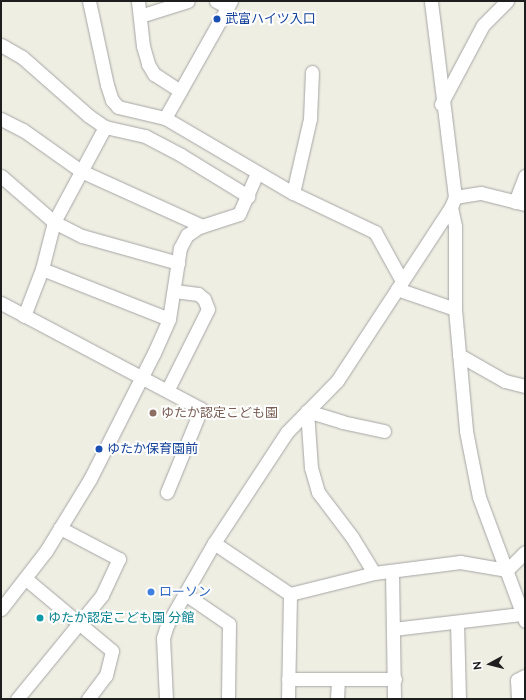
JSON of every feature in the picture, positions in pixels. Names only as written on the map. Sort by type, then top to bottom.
[{"type":"street","points":[[89,1],[112,100],[118,107],[165,118],[293,193],[375,232],[400,285],[455,309]]},
{"type":"street","points":[[138,1],[148,64],[154,74],[180,91]]},
{"type":"street","points":[[140,16],[188,1]]},
{"type":"street","points":[[165,118],[229,4],[216,1]]},
{"type":"street","points":[[393,629],[523,617],[479,497],[466,430],[455,309],[455,226],[431,1]]},
{"type":"street","points":[[441,104],[483,25],[507,1]]},
{"type":"street","points":[[1,45],[22,57],[89,116],[105,127],[144,136],[181,155],[248,196]]},
{"type":"street","points":[[293,193],[310,119],[312,72]]},
{"type":"street","points":[[1,119],[23,130],[80,171],[202,226]]},
{"type":"street","points":[[24,316],[42,269],[54,222],[80,171],[105,127]]},
{"type":"street","points":[[1,610],[26,579],[90,479],[141,377],[169,319],[180,248],[187,235],[202,226],[239,214],[257,173]]},
{"type":"street","points":[[1,176],[54,222],[82,236],[178,263]]},
{"type":"street","points":[[166,699],[163,638],[185,594],[214,543],[287,432],[336,381],[453,202],[481,193],[520,203],[525,176]]},
{"type":"street","points":[[42,269],[169,319]]},
{"type":"street","points":[[168,389],[208,309],[204,299],[198,294],[174,291]]},
{"type":"street","points":[[1,303],[141,377],[168,389],[201,409],[168,492]]},
{"type":"street","points":[[459,355],[505,381],[525,386]]},
{"type":"street","points":[[307,411],[342,422],[384,431]]},
{"type":"street","points":[[307,411],[311,468],[318,492],[352,538],[374,573]]},
{"type":"street","points":[[17,699],[102,595],[119,559],[60,528]]},
{"type":"street","points":[[214,543],[290,594],[374,573],[460,562],[507,570]]},
{"type":"street","points":[[507,570],[525,552]]},
{"type":"street","points":[[392,571],[395,679],[394,699]]},
{"type":"street","points":[[26,579],[112,651],[106,675],[88,699]]},
{"type":"street","points":[[185,594],[229,624],[228,699]]},
{"type":"street","points":[[288,699],[290,594]]},
{"type":"street","points":[[456,622],[459,699]]},
{"type":"street","points":[[518,699],[517,680],[525,676]]},
{"type":"street","points":[[288,679],[395,679]]},
{"type":"street","points":[[337,699],[338,679]]},
{"type":"place","name":"武富ハイツ入口","points":[[217,19]]},
{"type":"place","name":"ゆたか認定こども園","points":[[153,413]]},
{"type":"place","name":"ゆたか保育園前","points":[[99,449]]},
{"type":"place","name":"ローソン","points":[[151,592]]},
{"type":"place","name":"ゆたか認定こども園 分館","points":[[40,618]]}]
